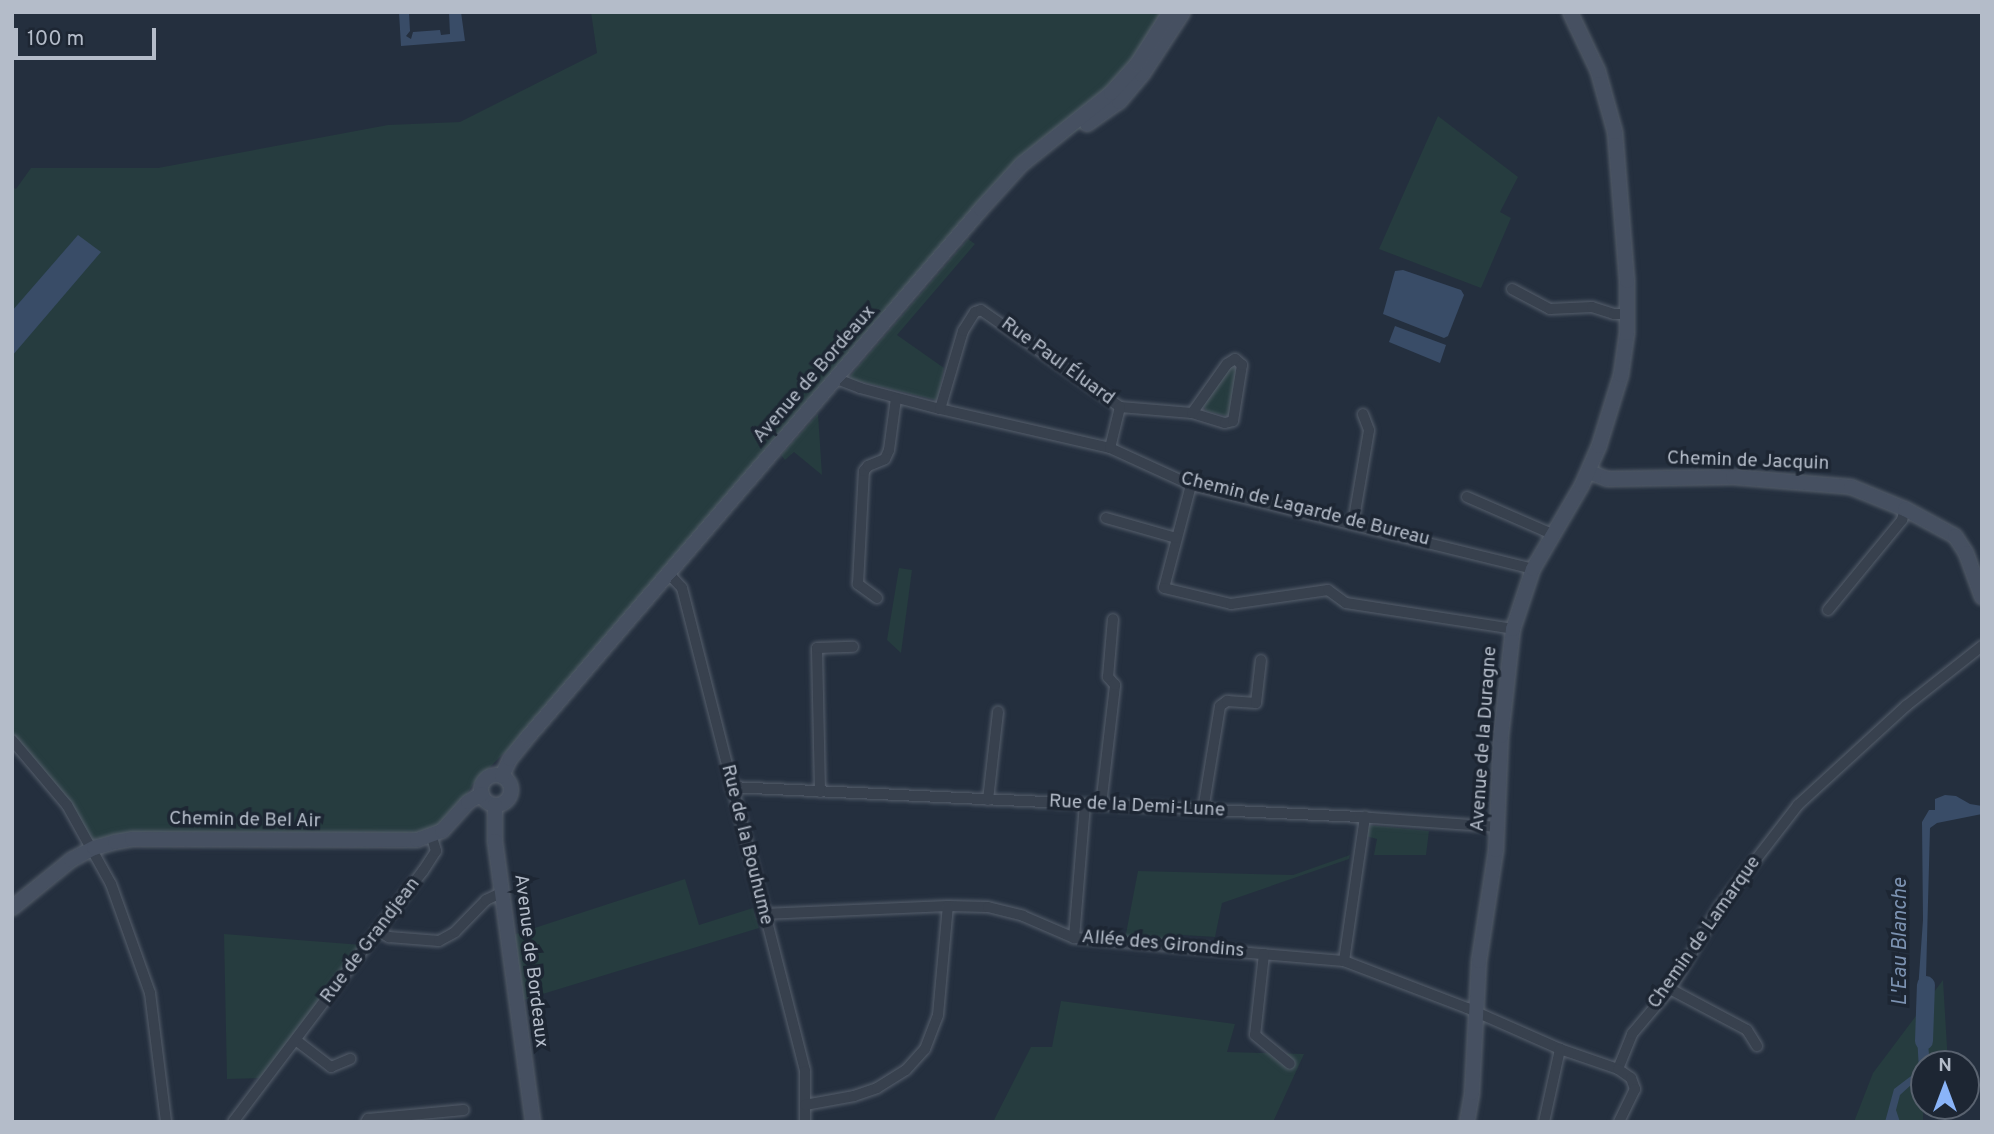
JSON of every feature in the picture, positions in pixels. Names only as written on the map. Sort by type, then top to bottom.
[{"type":"street","name":"Avenue de Bordeaux","points":[[502,776],[510,759],[527,738],[981,209],[1005,186],[1022,164],[1117,88],[1137,64],[1170,12]]},
{"type":"street","points":[[1005,186],[1049,150],[1119,102],[1142,75],[1183,12]]},
{"type":"street","name":"Avenue de la Duragne","points":[[1467,1122],[1472,1093],[1475,1012],[1497,827],[1502,727],[1513,629],[1533,569],[1588,472],[1604,433],[1621,375],[1628,314],[1615,132],[1598,71],[1570,12]]},
{"type":"street","points":[[1512,289],[1550,309],[1592,307],[1614,314],[1628,314]]},
{"type":"street","name":"Rue Paul Éluard","points":[[940,409],[963,331],[975,312],[981,310],[1120,407],[1192,413],[1225,423],[1233,421],[1241,365],[1235,359],[1227,364],[1192,413]]},
{"type":"street","name":"Chemin de Lagarde de Bureau","points":[[837,379],[896,398],[1110,448],[1191,485],[1533,569]]},
{"type":"street","points":[[877,598],[858,584],[864,471],[868,466],[885,459],[889,450],[896,398]]},
{"type":"street","name":"Rue Paul Éluard","points":[[1110,448],[1120,407]]},
{"type":"street","points":[[1353,524],[1369,430],[1363,414]]},
{"type":"street","name":"Chemin de Jacquin","points":[[1588,472],[1607,479],[1732,477],[1836,485],[1866,492],[1955,536],[1966,553],[1982,597]]},
{"type":"street","points":[[1191,485],[1164,588],[1231,604],[1328,590],[1346,603],[1513,629]]},
{"type":"street","points":[[1467,497],[1552,534]]},
{"type":"street","points":[[1828,610],[1902,520],[1905,509]]},
{"type":"street","points":[[1106,518],[1176,538]]},
{"type":"street","name":"Rue de la Bouhume","points":[[669,574],[682,588],[805,1071],[805,1122]]},
{"type":"street","points":[[1101,805],[1115,685],[1108,677],[1113,619]]},
{"type":"street","name":"Chemin de Lamarque","points":[[1618,1069],[1632,1034],[1670,989],[1720,906],[1798,805],[1906,706],[1982,646]]},
{"type":"street","points":[[820,792],[817,648],[853,647]]},
{"type":"street","points":[[1203,810],[1220,706],[1227,701],[1256,703],[1261,660]]},
{"type":"street","points":[[988,800],[998,712]]},
{"type":"street","points":[[12,740],[68,804],[94,848],[131,932],[150,993],[166,1122]]},
{"type":"street","points":[[502,776],[511,787],[511,796],[505,803],[495,806],[486,802],[482,794],[486,779],[502,776]]},
{"type":"street","name":"Rue de la Demi-Lune","points":[[731,787],[1365,817],[1497,827]]},
{"type":"street","points":[[432,837],[449,824],[468,802],[482,794]]},
{"type":"street","points":[[1074,939],[1085,804]]},
{"type":"street","name":"Avenue de Bordeaux","points":[[495,806],[495,841],[501,893],[533,1122]]},
{"type":"street","points":[[1344,961],[1365,817]]},
{"type":"street","name":"Chemin de Bel Air","points":[[12,908],[59,868],[94,848],[132,839],[402,841],[432,837]]},
{"type":"street","name":"Rue de Grandjean","points":[[233,1122],[372,942],[434,855],[432,837]]},
{"type":"street","points":[[378,931],[389,937],[439,941],[455,932],[486,900],[501,893]]},
{"type":"street","points":[[805,1105],[854,1096],[877,1088],[906,1070],[925,1049],[938,1015],[948,906]]},
{"type":"street","name":"Allée des Girondins","points":[[763,914],[948,906],[988,907],[1023,916],[1074,939],[1344,961],[1475,1012]]},
{"type":"street","points":[[1264,954],[1255,1035],[1290,1064]]},
{"type":"street","points":[[1670,989],[1747,1030],[1757,1046]]},
{"type":"street","points":[[1475,1012],[1560,1049],[1618,1069],[1631,1078],[1635,1089],[1619,1122]]},
{"type":"street","points":[[296,1041],[331,1067],[350,1059]]},
{"type":"street","points":[[1544,1122],[1560,1049]]},
{"type":"street","points":[[366,1122],[368,1119],[464,1110]]},
{"type":"green space","points":[[591,12],[1183,12],[1119,102],[1049,150],[1019,176],[527,738],[504,753],[473,784],[449,824],[432,837],[132,839],[94,848],[12,740],[12,187],[16,189],[31,168],[158,168],[388,125],[460,122],[597,53]]},
{"type":"green space","points":[[1438,116],[1518,177],[1500,212],[1511,218],[1481,288],[1379,249]]},
{"type":"green space","points":[[968,239],[975,244],[897,335],[944,368],[938,398],[936,400],[858,381],[853,383],[850,376]]},
{"type":"green space","points":[[1232,365],[1236,368],[1231,412],[1227,416],[1206,411],[1203,404]]},
{"type":"green space","points":[[818,414],[822,475],[794,452],[785,460],[781,455]]},
{"type":"green space","points":[[899,568],[912,570],[901,653],[887,640]]},
{"type":"green space","points":[[1368,825],[1429,831],[1426,855],[1374,855],[1377,839],[1366,836]]},
{"type":"green space","points":[[1350,855],[1349,859],[1222,903],[1215,937],[1181,935],[1178,944],[1125,939],[1138,871],[1293,875]]},
{"type":"green space","points":[[685,879],[699,925],[753,908],[759,928],[523,1000],[513,935]]},
{"type":"green space","points":[[224,934],[362,945],[262,1078],[227,1079]]},
{"type":"green space","points":[[1943,980],[1947,1050],[1910,1050],[1910,1120],[1923,1122],[1854,1122],[1873,1073]]},
{"type":"green space","points":[[1061,1001],[1235,1024],[1227,1052],[1304,1054],[1273,1122],[993,1122],[1031,1047],[1052,1047]]},
{"type":"water","points":[[399,12],[409,12],[410,31],[406,36],[411,39],[413,32],[440,30],[441,35],[450,34],[449,12],[461,12],[465,41],[401,46]]},
{"type":"water","points":[[78,235],[101,252],[12,356],[12,311]]},
{"type":"water","points":[[1403,270],[1461,290],[1464,295],[1448,336],[1444,338],[1383,314],[1395,271]]},
{"type":"water","points":[[1395,326],[1446,345],[1440,363],[1389,342]]},
{"type":"water","points":[[1945,795],[1956,796],[1970,804],[1982,806],[1982,814],[1937,823],[1930,828],[1925,1014],[1929,1050],[1918,1050],[1916,1018],[1923,920],[1922,822],[1929,810],[1935,810],[1935,799]]},
{"type":"water","points":[[1910,1077],[1910,1086],[1900,1095],[1896,1110],[1900,1122],[1885,1122],[1894,1089]]},
{"type":"waterway","name":"L'Eau Blanche","points":[[1924,1041],[1926,985]]}]
